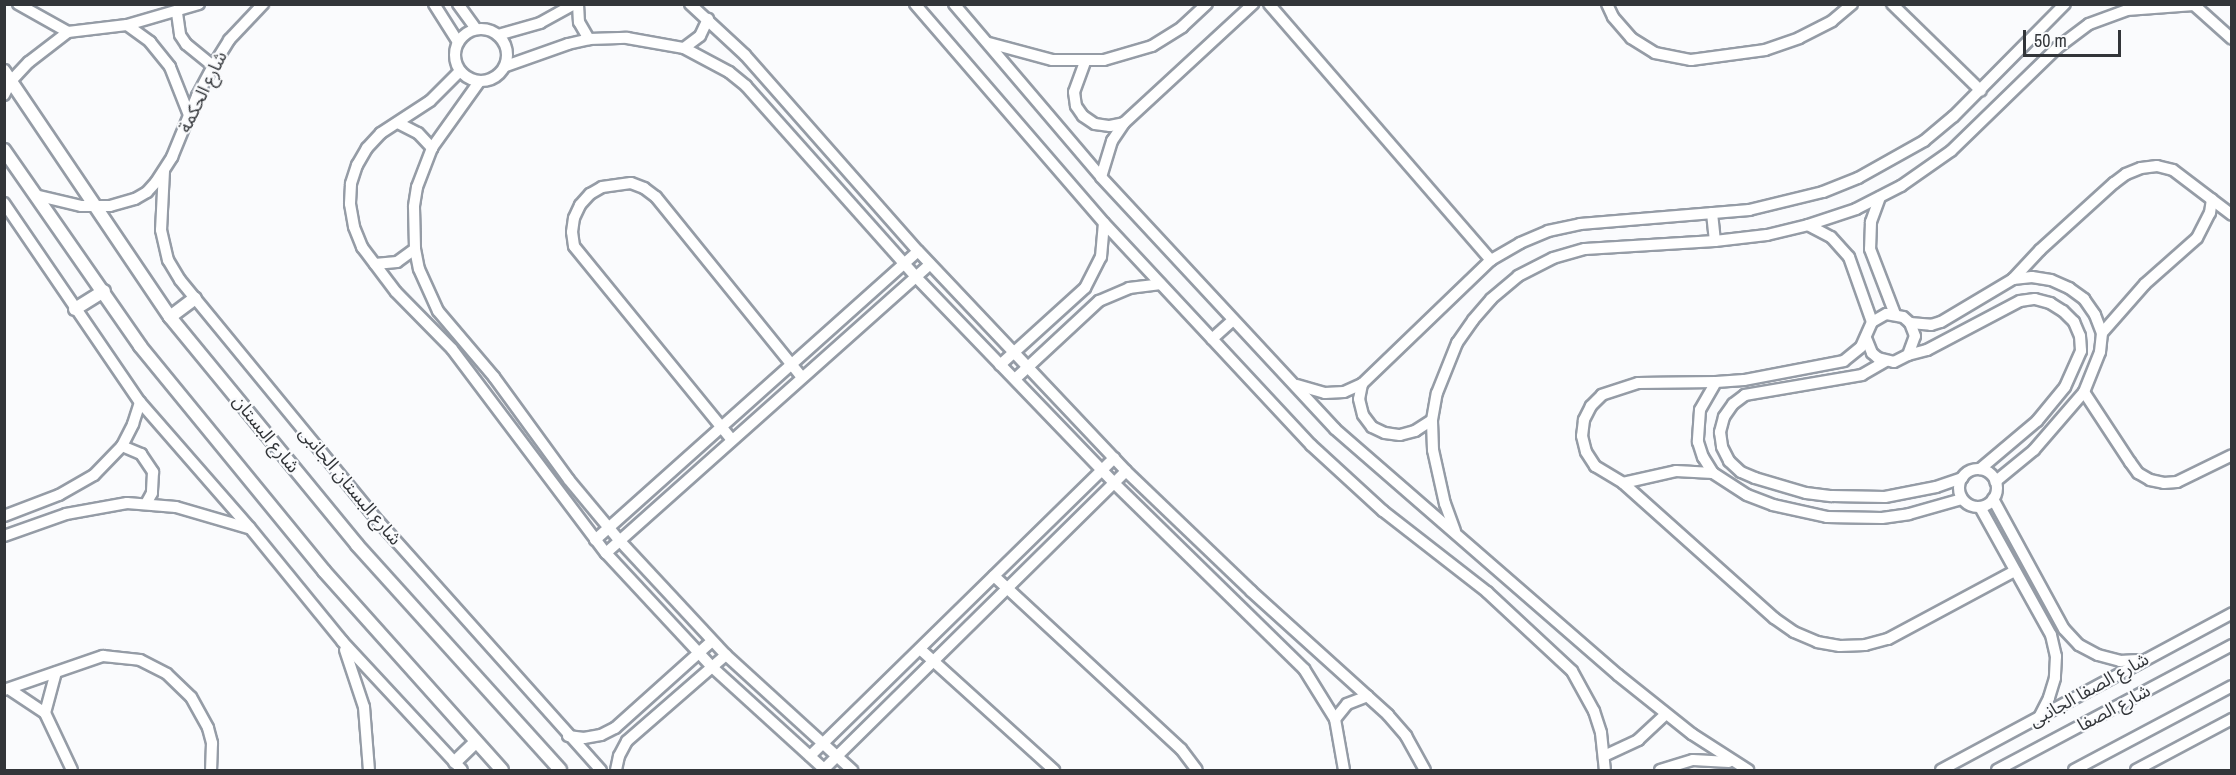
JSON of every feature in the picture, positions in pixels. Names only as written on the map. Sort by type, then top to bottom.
[{"type":"street","points":[[18,4],[68,32]]},
{"type":"street","points":[[4,95],[8,76],[68,32],[127,25],[177,13],[199,4]]},
{"type":"street","name":"شارع الحكمة","points":[[164,171],[213,66],[229,40],[263,4]]},
{"type":"street","points":[[434,4],[458,42]]},
{"type":"street","points":[[458,4],[476,29]]},
{"type":"street","points":[[498,34],[540,23],[576,4],[579,22],[589,39]]},
{"type":"street","points":[[690,4],[708,19],[786,100],[918,251],[1126,471],[1251,591],[1368,696],[1406,736],[1425,771]]},
{"type":"street","points":[[915,4],[1104,223],[1311,445],[1352,483],[1487,592],[1572,671],[1594,711],[1605,771]]},
{"type":"street","points":[[954,4],[1101,177],[1290,381],[1369,460],[1455,531],[1666,714],[1748,771]]},
{"type":"street","points":[[988,42],[1052,60],[1085,62],[1129,54],[1152,46],[1182,27],[1207,4]]},
{"type":"street","points":[[1101,177],[1112,141],[1124,123],[1253,4]]},
{"type":"street","points":[[1269,4],[1491,260]]},
{"type":"street","points":[[1607,4],[1613,17],[1631,38],[1655,53],[1691,60],[1765,50],[1799,38],[1832,21],[1852,4]]},
{"type":"street","points":[[1892,4],[1981,91]]},
{"type":"street","points":[[1290,381],[1307,390],[1326,393],[1344,392],[1362,384],[1491,260],[1529,239],[1580,224],[1712,213],[1786,203],[1858,178],[1924,141],[1981,91],[2066,4]]},
{"type":"street","points":[[1455,531],[1438,476],[1433,450],[1432,420],[1440,385],[1457,343],[1491,299],[1518,276],[1553,258],[1584,249],[1715,241],[1767,235],[1837,216],[1880,197],[1910,180],[1951,151],[2072,35],[2089,24],[2128,7],[2194,5],[2232,39]]},
{"type":"street","points":[[177,13],[180,34],[186,44],[213,66]]},
{"type":"street","points":[[684,48],[700,36],[708,19]]},
{"type":"street","points":[[127,25],[150,42],[165,60],[177,81],[189,115]]},
{"type":"street","points":[[476,29],[498,34],[505,44],[508,55],[506,66],[490,81],[479,82],[468,79],[460,71],[455,52],[458,42],[466,34],[476,29]]},
{"type":"street","points":[[506,66],[547,50],[589,39],[637,39],[684,48],[729,72],[746,86],[904,264],[1000,365],[1114,483],[1288,651],[1318,689],[1335,719],[1344,771]]},
{"type":"street","points":[[1085,62],[1074,92],[1076,106],[1083,116],[1095,124],[1110,126],[1124,123]]},
{"type":"street","points":[[460,71],[430,101],[381,134],[367,148],[357,165],[351,184],[350,204],[354,227],[362,247],[396,292],[452,349],[606,553],[712,667],[825,770],[1126,471]]},
{"type":"street","name":"شارع البستان","points":[[8,76],[170,317],[365,554],[560,771]]},
{"type":"street","points":[[479,82],[432,148],[423,167],[414,207],[415,249],[419,269],[438,311],[494,377],[569,480],[620,540],[726,655],[852,771]]},
{"type":"street","points":[[398,123],[418,133],[432,148]]},
{"type":"street","points":[[4,150],[140,346],[324,571],[502,771]]},
{"type":"street","points":[[2015,571],[1888,639],[1865,645],[1840,646],[1816,642],[1794,632],[1774,618],[1623,483],[1595,466],[1586,452],[1582,436],[1584,420],[1591,406],[1602,395],[1638,383],[1744,380],[1844,361],[1853,355],[1866,338],[1872,322],[1886,314],[1895,314],[1910,323],[1931,325],[1941,322],[2013,279],[2070,222],[2126,174],[2141,168],[2157,166],[2173,170],[2232,215]]},
{"type":"street","points":[[34,195],[66,203],[96,207],[110,206],[135,199],[156,182],[164,171]]},
{"type":"street","name":"شارع البستان الجانبى","points":[[164,171],[160,215],[164,245],[168,260],[195,298],[379,522],[600,771]]},
{"type":"street","points":[[732,440],[574,246],[572,232],[574,218],[580,205],[590,194],[602,187],[623,183],[644,188],[656,196],[802,377]]},
{"type":"street","points":[[1880,197],[1871,222],[1870,249],[1895,314]]},
{"type":"street","points":[[2102,333],[2145,284],[2197,238],[2208,220],[2212,199]]},
{"type":"street","points":[[4,203],[140,402],[250,528],[342,641],[459,766],[475,743]]},
{"type":"street","points":[[1712,213],[1715,241]]},
{"type":"street","points":[[1000,365],[1086,288],[1101,257],[1104,223]]},
{"type":"street","points":[[1808,225],[1831,237],[1849,257],[1872,322]]},
{"type":"street","points":[[375,264],[397,262],[415,249]]},
{"type":"street","points":[[596,540],[918,251]]},
{"type":"street","points":[[606,553],[930,264]]},
{"type":"street","points":[[2013,279],[2032,277],[2051,280],[2069,288],[2089,307],[2102,333],[2100,352],[2084,392],[2034,450],[1995,482],[1993,499],[2064,629],[2079,645],[2098,655],[2120,661],[2142,660]]},
{"type":"street","points":[[1015,380],[1099,302],[1129,288],[1161,284]]},
{"type":"street","points":[[1997,290],[2006,307]]},
{"type":"street","points":[[75,309],[104,291]]},
{"type":"street","points":[[170,317],[195,298]]},
{"type":"street","points":[[1908,354],[1927,350],[2020,301],[2035,299],[2050,303],[2063,310],[2073,322],[2080,336],[2081,351],[2070,378],[2054,403],[2019,439],[1980,469],[1966,473],[1962,478],[1959,485],[1962,499],[1967,504],[1980,507],[1993,499]]},
{"type":"street","points":[[1212,339],[1233,320]]},
{"type":"street","points":[[1910,323],[1915,336],[1908,354],[1901,360],[1886,361],[1862,375],[1745,395],[1732,404],[1724,417],[1720,432],[1722,447],[1729,461],[1741,472],[1806,493],[1858,498],[1911,493],[1962,478]]},
{"type":"street","points":[[1866,338],[1872,353],[1886,361]]},
{"type":"street","points":[[2081,351],[2100,352]]},
{"type":"street","points":[[1744,380],[1745,395]]},
{"type":"street","points":[[1716,382],[1700,410],[1697,426],[1703,458],[1713,472],[1728,485],[1747,495],[1800,512],[1854,519],[1910,514],[1962,499]]},
{"type":"street","points":[[1362,384],[1359,399],[1363,415],[1372,427],[1385,433],[1400,435],[1416,431],[1432,420]]},
{"type":"street","points":[[2084,392],[2138,473],[2150,480],[2163,483],[2177,482],[2232,455]]},
{"type":"street","points":[[4,516],[83,483],[105,466],[122,446],[133,424],[140,402]]},
{"type":"street","points":[[122,446],[141,454],[153,472],[154,482],[147,502]]},
{"type":"street","points":[[810,756],[1114,458]]},
{"type":"street","points":[[1980,469],[1987,472],[1995,482]]},
{"type":"street","points":[[1623,483],[1676,471],[1713,472]]},
{"type":"street","points":[[1747,495],[1755,478]]},
{"type":"street","points":[[4,536],[86,508],[147,502],[193,511],[250,528]]},
{"type":"street","points":[[1980,507],[2052,635],[2056,656],[2052,688],[2039,717]]},
{"type":"street","points":[[994,576],[1181,749],[1197,771]]},
{"type":"street","name":"شارع الصفا الجانبى","points":[[1945,770],[2142,660],[2232,613]]},
{"type":"street","points":[[342,641],[363,707],[369,771]]},
{"type":"street","points":[[568,736],[592,737],[615,728],[712,641]]},
{"type":"street","name":"شارع الصفا","points":[[1997,771],[2232,645]]},
{"type":"street","points":[[920,649],[1054,771]]},
{"type":"street","points":[[616,771],[619,756],[627,741],[726,655]]},
{"type":"street","points":[[7,689],[103,656],[140,660],[168,674],[191,697],[208,728],[212,744],[211,771]]},
{"type":"street","points":[[45,713],[48,692],[56,672]]},
{"type":"street","name":"شارع الصفا","points":[[2074,771],[2232,686]]},
{"type":"street","points":[[7,689],[45,713],[72,771]]},
{"type":"street","points":[[1335,719],[1347,704],[1368,696]]},
{"type":"street","points":[[1604,756],[1638,740],[1666,714]]},
{"type":"street","points":[[2136,771],[2232,719]]},
{"type":"street","points":[[1660,771],[1693,760],[1714,759],[1735,763]]}]
